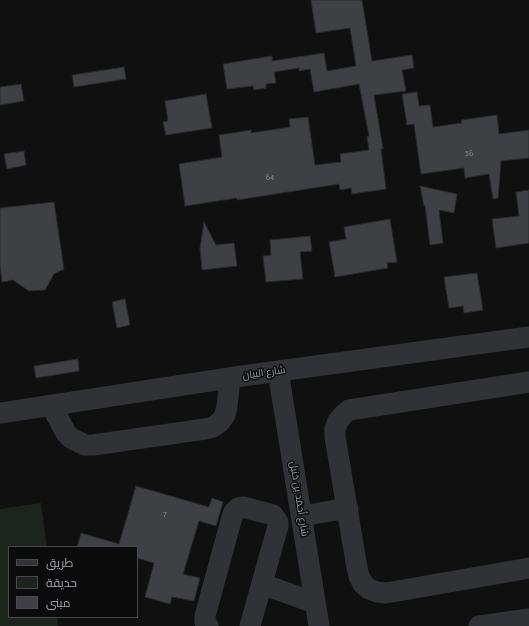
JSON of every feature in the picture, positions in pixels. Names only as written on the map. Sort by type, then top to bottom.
[{"type":"street","name":"شارع البيان","points":[[0,413],[278,371],[529,337]]},
{"type":"street","name":"شارع أحمَد بن حَنبل","points":[[278,371],[319,626]]},
{"type":"street","points":[[51,405],[66,433],[71,438],[85,445],[198,430],[213,427],[220,422],[225,415],[230,379]]},
{"type":"street","points":[[529,382],[349,410],[338,421],[336,429],[336,437],[359,576],[363,584],[369,589],[386,593],[529,568]]},
{"type":"street","points":[[208,626],[205,622],[205,616],[232,517],[238,508],[243,507],[273,515],[278,522],[250,626]]},
{"type":"street","points":[[302,516],[348,508]]},
{"type":"street","points":[[262,584],[316,603]]},
{"type":"street","points":[[479,626],[529,619]]},
{"type":"green space","points":[[41,503],[47,546],[8,546],[8,618],[57,618],[58,626],[0,626],[0,509]]},
{"type":"building","points":[[311,0],[362,0],[372,61],[412,55],[414,68],[402,70],[406,91],[374,95],[383,149],[381,149],[386,189],[352,194],[351,188],[340,190],[339,184],[237,200],[237,198],[185,206],[179,164],[222,157],[219,135],[251,130],[251,133],[290,127],[289,119],[308,117],[315,165],[341,162],[340,154],[369,150],[367,137],[369,136],[359,84],[314,92],[310,69],[299,71],[299,68],[274,72],[276,83],[266,84],[266,88],[254,90],[253,86],[227,89],[223,64],[272,56],[272,61],[324,53],[327,71],[356,66],[350,28],[316,33]]},
{"type":"building","points":[[124,67],[126,79],[74,87],[72,75]]},
{"type":"building","points":[[21,84],[24,101],[0,105],[0,87]]},
{"type":"building","points":[[417,92],[419,106],[430,105],[433,127],[462,123],[461,120],[497,115],[499,134],[529,130],[529,158],[501,161],[498,198],[493,199],[489,174],[465,178],[464,168],[421,174],[414,124],[407,125],[402,94]]},
{"type":"building","points":[[206,94],[212,128],[166,135],[163,122],[168,121],[165,101]]},
{"type":"building","points":[[24,151],[26,165],[7,169],[4,154]]},
{"type":"building","points":[[420,186],[457,194],[454,213],[439,210],[443,243],[430,245],[425,205],[424,206]]},
{"type":"building","points":[[529,190],[529,243],[496,248],[492,219],[519,216],[516,192]]},
{"type":"building","points":[[54,202],[64,269],[54,274],[45,290],[29,291],[13,280],[2,282],[0,265],[0,208]]},
{"type":"building","points":[[390,219],[397,262],[387,263],[388,268],[335,277],[329,242],[346,239],[344,227]]},
{"type":"building","points":[[204,222],[216,245],[234,243],[237,266],[202,270],[200,248]]},
{"type":"building","points":[[310,236],[312,251],[300,252],[303,279],[266,282],[263,256],[271,255],[270,240]]},
{"type":"building","points":[[477,273],[483,310],[464,313],[463,306],[449,308],[444,277]]},
{"type":"building","points":[[125,299],[130,325],[117,328],[112,302]]},
{"type":"building","points":[[78,359],[79,371],[36,378],[34,366]]},
{"type":"building","points":[[136,486],[209,507],[212,498],[223,502],[216,526],[199,521],[183,574],[200,578],[194,601],[172,597],[170,604],[145,597],[154,563],[138,558],[138,546],[77,546],[81,533],[119,544]]}]
